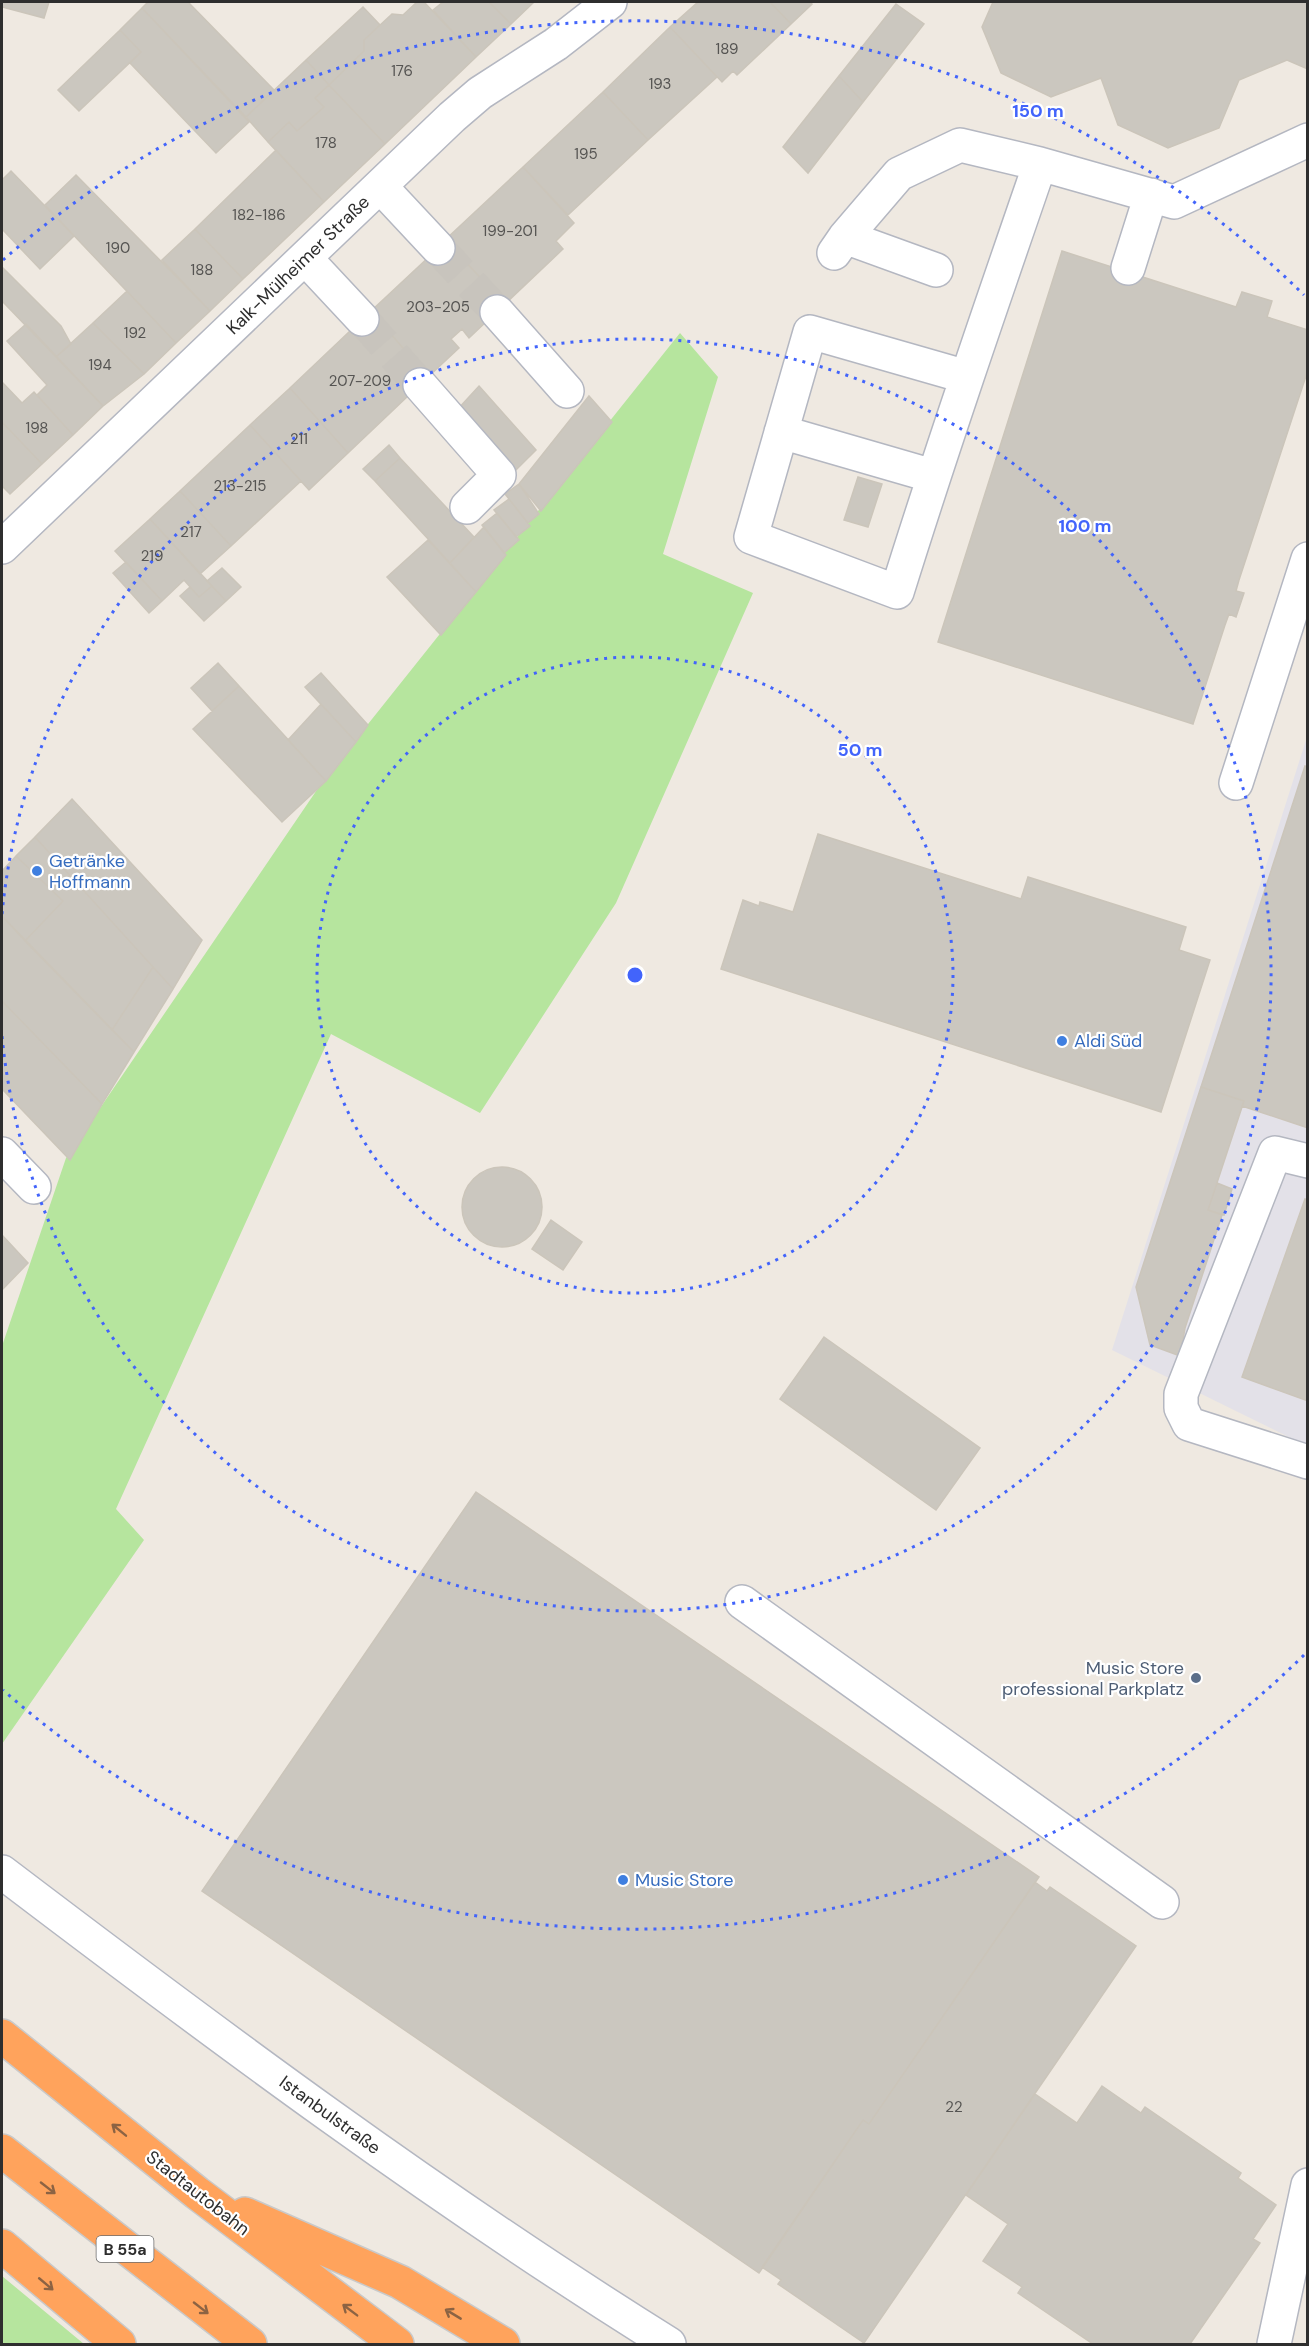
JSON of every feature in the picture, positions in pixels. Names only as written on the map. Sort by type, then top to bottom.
[{"type":"highway","name":"Stadtautobahn","points":[[2,2036],[197,2193],[397,2344]]},
{"type":"highway","name":"B 55a","points":[[2,2151],[250,2344]]},
{"type":"highway","points":[[197,2193],[400,2282],[503,2344]]},
{"type":"highway","points":[[2,2246],[119,2344]]},
{"type":"street","name":"Kalk-Mülheimer Straße","points":[[2,547],[480,93],[556,44],[609,2]]},
{"type":"street","points":[[936,270],[839,245],[899,174],[960,145],[1040,164],[1174,202],[1308,140]]},
{"type":"street","points":[[967,377],[810,332],[751,537],[897,592],[933,476],[967,377],[1040,164]]},
{"type":"street","points":[[380,186],[438,248]]},
{"type":"street","points":[[1128,268],[1151,195]]},
{"type":"street","points":[[304,258],[362,319]]},
{"type":"street","points":[[496,312],[567,391]]},
{"type":"street","points":[[420,385],[499,475],[467,507]]},
{"type":"street","points":[[781,432],[933,476]]},
{"type":"street","points":[[1236,783],[1308,559]]},
{"type":"street","points":[[1308,1161],[1275,1153],[1181,1394],[1181,1408],[1189,1424],[1308,1462]]},
{"type":"street","points":[[2,1154],[34,1187]]},
{"type":"street","points":[[742,1602],[1162,1902]]},
{"type":"street","name":"Istanbulstraße","points":[[2,1872],[182,2009],[405,2169],[669,2344]]},
{"type":"street","points":[[1274,2344],[1308,2185]]},
{"type":"shaded area","points":[[1307,737],[1307,1446],[1112,1350]]},
{"type":"green space","points":[[680,333],[718,377],[663,554],[753,593],[616,903],[480,1113],[331,1034],[116,1509],[144,1540],[2,1744],[2,1346],[66,1158],[325,778]]},
{"type":"green space","points":[[2,2276],[84,2344],[2,2344]]},
{"type":"building","points":[[2,2],[49,2],[44,18],[2,7]]},
{"type":"building","points":[[148,2],[188,2],[274,90],[246,117],[142,8]]},
{"type":"building","points":[[417,2],[424,2],[476,57],[385,144],[329,85],[364,51],[364,40],[392,14],[403,15]]},
{"type":"building","points":[[443,2],[489,2],[511,24],[476,57],[433,10]]},
{"type":"building","points":[[489,2],[534,2],[511,24]]},
{"type":"building","points":[[698,2],[770,2],[791,24],[737,75],[733,71],[722,82],[670,27]]},
{"type":"building","points":[[770,2],[809,2],[812,4],[791,24]]},
{"type":"building","points":[[993,2],[1308,2],[1308,69],[1287,60],[1239,80],[1219,128],[1168,148],[1118,125],[1101,78],[1051,97],[1001,73],[982,27]]},
{"type":"building","points":[[896,4],[924,24],[863,102],[839,76]]},
{"type":"building","points":[[363,7],[380,25],[364,40],[364,51],[329,85],[306,60]]},
{"type":"building","points":[[142,8],[249,122],[216,153],[130,63],[141,52],[120,30]]},
{"type":"building","points":[[670,27],[717,77],[648,140],[603,92]]},
{"type":"building","points":[[120,30],[141,52],[79,111],[58,90]]},
{"type":"building","points":[[306,60],[329,85],[315,98],[324,107],[297,131],[289,122],[268,142],[246,117]]},
{"type":"building","points":[[839,76],[863,102],[808,173],[783,147]]},
{"type":"building","points":[[329,85],[385,144],[324,202],[268,142],[289,122],[297,131],[324,107],[315,98]]},
{"type":"building","points":[[603,92],[648,140],[568,215],[523,167]]},
{"type":"building","points":[[276,150],[324,202],[243,279],[195,229]]},
{"type":"building","points":[[523,167],[574,223],[556,241],[563,249],[505,304],[445,240]]},
{"type":"building","points":[[11,171],[74,236],[40,269],[2,229],[2,180]]},
{"type":"building","points":[[76,175],[210,311],[176,343],[45,205]]},
{"type":"building","points":[[195,229],[243,279],[210,311],[162,260]]},
{"type":"building","points":[[446,241],[505,304],[469,338],[462,329],[451,339],[459,348],[428,377],[371,311]]},
{"type":"building","points":[[1062,251],[1236,307],[1242,292],[1272,301],[1267,317],[1308,330],[1308,370],[1239,580],[1236,591],[1244,593],[1236,617],[1229,614],[1193,724],[938,642]]},
{"type":"building","points":[[2,267],[61,326],[71,344],[56,357],[2,301]]},
{"type":"building","points":[[127,291],[176,343],[144,374],[93,323]]},
{"type":"building","points":[[371,311],[428,377],[348,453],[290,388]]},
{"type":"building","points":[[93,323],[144,374],[103,406],[56,357]]},
{"type":"building","points":[[26,324],[103,406],[73,435],[37,395],[47,385],[7,341]]},
{"type":"building","points":[[2,382],[22,403],[34,392],[73,435],[42,464],[2,422]]},
{"type":"building","points":[[479,386],[536,450],[511,475],[457,410]]},
{"type":"building","points":[[290,388],[348,453],[309,490],[250,425]]},
{"type":"building","points":[[589,396],[612,422],[541,511],[519,484]]},
{"type":"building","points":[[2,422],[42,464],[10,494],[2,486]]},
{"type":"building","points":[[250,425],[301,481],[231,546],[180,491]]},
{"type":"building","points":[[389,445],[400,458],[375,481],[363,469]]},
{"type":"building","points":[[400,458],[474,537],[450,563],[375,481]]},
{"type":"building","points":[[858,477],[882,484],[868,527],[844,520]]},
{"type":"building","points":[[519,484],[539,514],[528,523],[505,494]]},
{"type":"building","points":[[180,491],[231,546],[200,574],[150,519]]},
{"type":"building","points":[[509,499],[530,526],[516,537],[494,510]]},
{"type":"building","points":[[497,513],[519,540],[504,553],[482,525]]},
{"type":"building","points":[[150,519],[212,586],[199,597],[184,580],[162,601],[115,551]]},
{"type":"building","points":[[484,527],[506,555],[476,592],[450,563]]},
{"type":"building","points":[[428,540],[476,592],[441,635],[387,577]]},
{"type":"building","points":[[126,562],[162,601],[149,613],[113,573]]},
{"type":"building","points":[[222,568],[241,587],[226,601],[207,581]]},
{"type":"building","points":[[212,586],[226,601],[204,621],[180,596],[190,587],[199,597]]},
{"type":"building","points":[[218,663],[239,686],[212,711],[191,688]]},
{"type":"building","points":[[321,673],[368,725],[356,742],[305,687]]},
{"type":"building","points":[[239,686],[326,781],[282,822],[193,729]]},
{"type":"building","points":[[321,704],[356,742],[326,781],[288,740]]},
{"type":"building","points":[[1305,766],[1308,767],[1308,1128],[1242,1106],[1244,1101],[1201,1087]]},
{"type":"building","points":[[72,799],[202,940],[173,989],[35,837]]},
{"type":"building","name":"Aldi Süd","points":[[818,834],[1021,899],[1028,877],[1186,927],[1179,950],[1210,960],[1161,1112],[721,969],[743,900],[759,906],[760,902],[793,912]]},
{"type":"building","points":[[35,837],[153,967],[112,1030],[25,941],[63,901],[16,856]]},
{"type":"building","points":[[16,856],[63,901],[25,941],[2,916],[2,871]]},
{"type":"building","points":[[2,916],[134,1052],[102,1104],[2,1001]]},
{"type":"building","points":[[153,967],[173,989],[134,1052],[112,1030]]},
{"type":"building","points":[[2,1001],[102,1104],[70,1160],[2,1089]]},
{"type":"building","points":[[1201,1087],[1244,1101],[1208,1210],[1222,1215],[1185,1328],[1180,1356],[1150,1345],[1136,1287]]},
{"type":"building","points":[[502,1167],[517,1170],[530,1179],[539,1192],[542,1207],[539,1222],[530,1235],[517,1244],[502,1247],[487,1244],[474,1235],[465,1222],[462,1207],[465,1192],[474,1179],[487,1170]]},
{"type":"building","points":[[1217,1183],[1232,1189],[1224,1215],[1208,1210]]},
{"type":"building","points":[[1305,1199],[1308,1200],[1308,1401],[1242,1377]]},
{"type":"building","points":[[551,1220],[582,1242],[563,1270],[532,1249]]},
{"type":"building","points":[[2,1235],[28,1263],[2,1290]]},
{"type":"building","points":[[824,1337],[980,1448],[936,1510],[780,1399]]},
{"type":"building","name":"Music Store","points":[[476,1492],[1039,1877],[869,2124],[863,2120],[759,2273],[202,1891]]},
{"type":"building","points":[[1035,1882],[1047,1891],[1050,1887],[1136,1946],[864,2343],[778,2284],[781,2280],[762,2267],[863,2120],[869,2124]]},
{"type":"building","points":[[1102,2086],[1141,2113],[1145,2107],[1241,2173],[1238,2178],[1276,2205],[1253,2239],[1260,2243],[1190,2344],[1093,2344],[1018,2293],[1022,2287],[983,2261],[1008,2224],[966,2195],[1035,2094],[1077,2123]]},
{"type":"tunnel","points":[[438,248],[497,312]]},
{"type":"tunnel","points":[[362,319],[420,385]]},
{"type":"place","name":"Getränke Hoffmann","points":[[37,871]]},
{"type":"place","name":"Aldi Süd","points":[[1062,1041]]},
{"type":"place","name":"Music Store professional Parkplatz","points":[[1196,1678]]},
{"type":"place","name":"Music Store","points":[[623,1880]]}]
